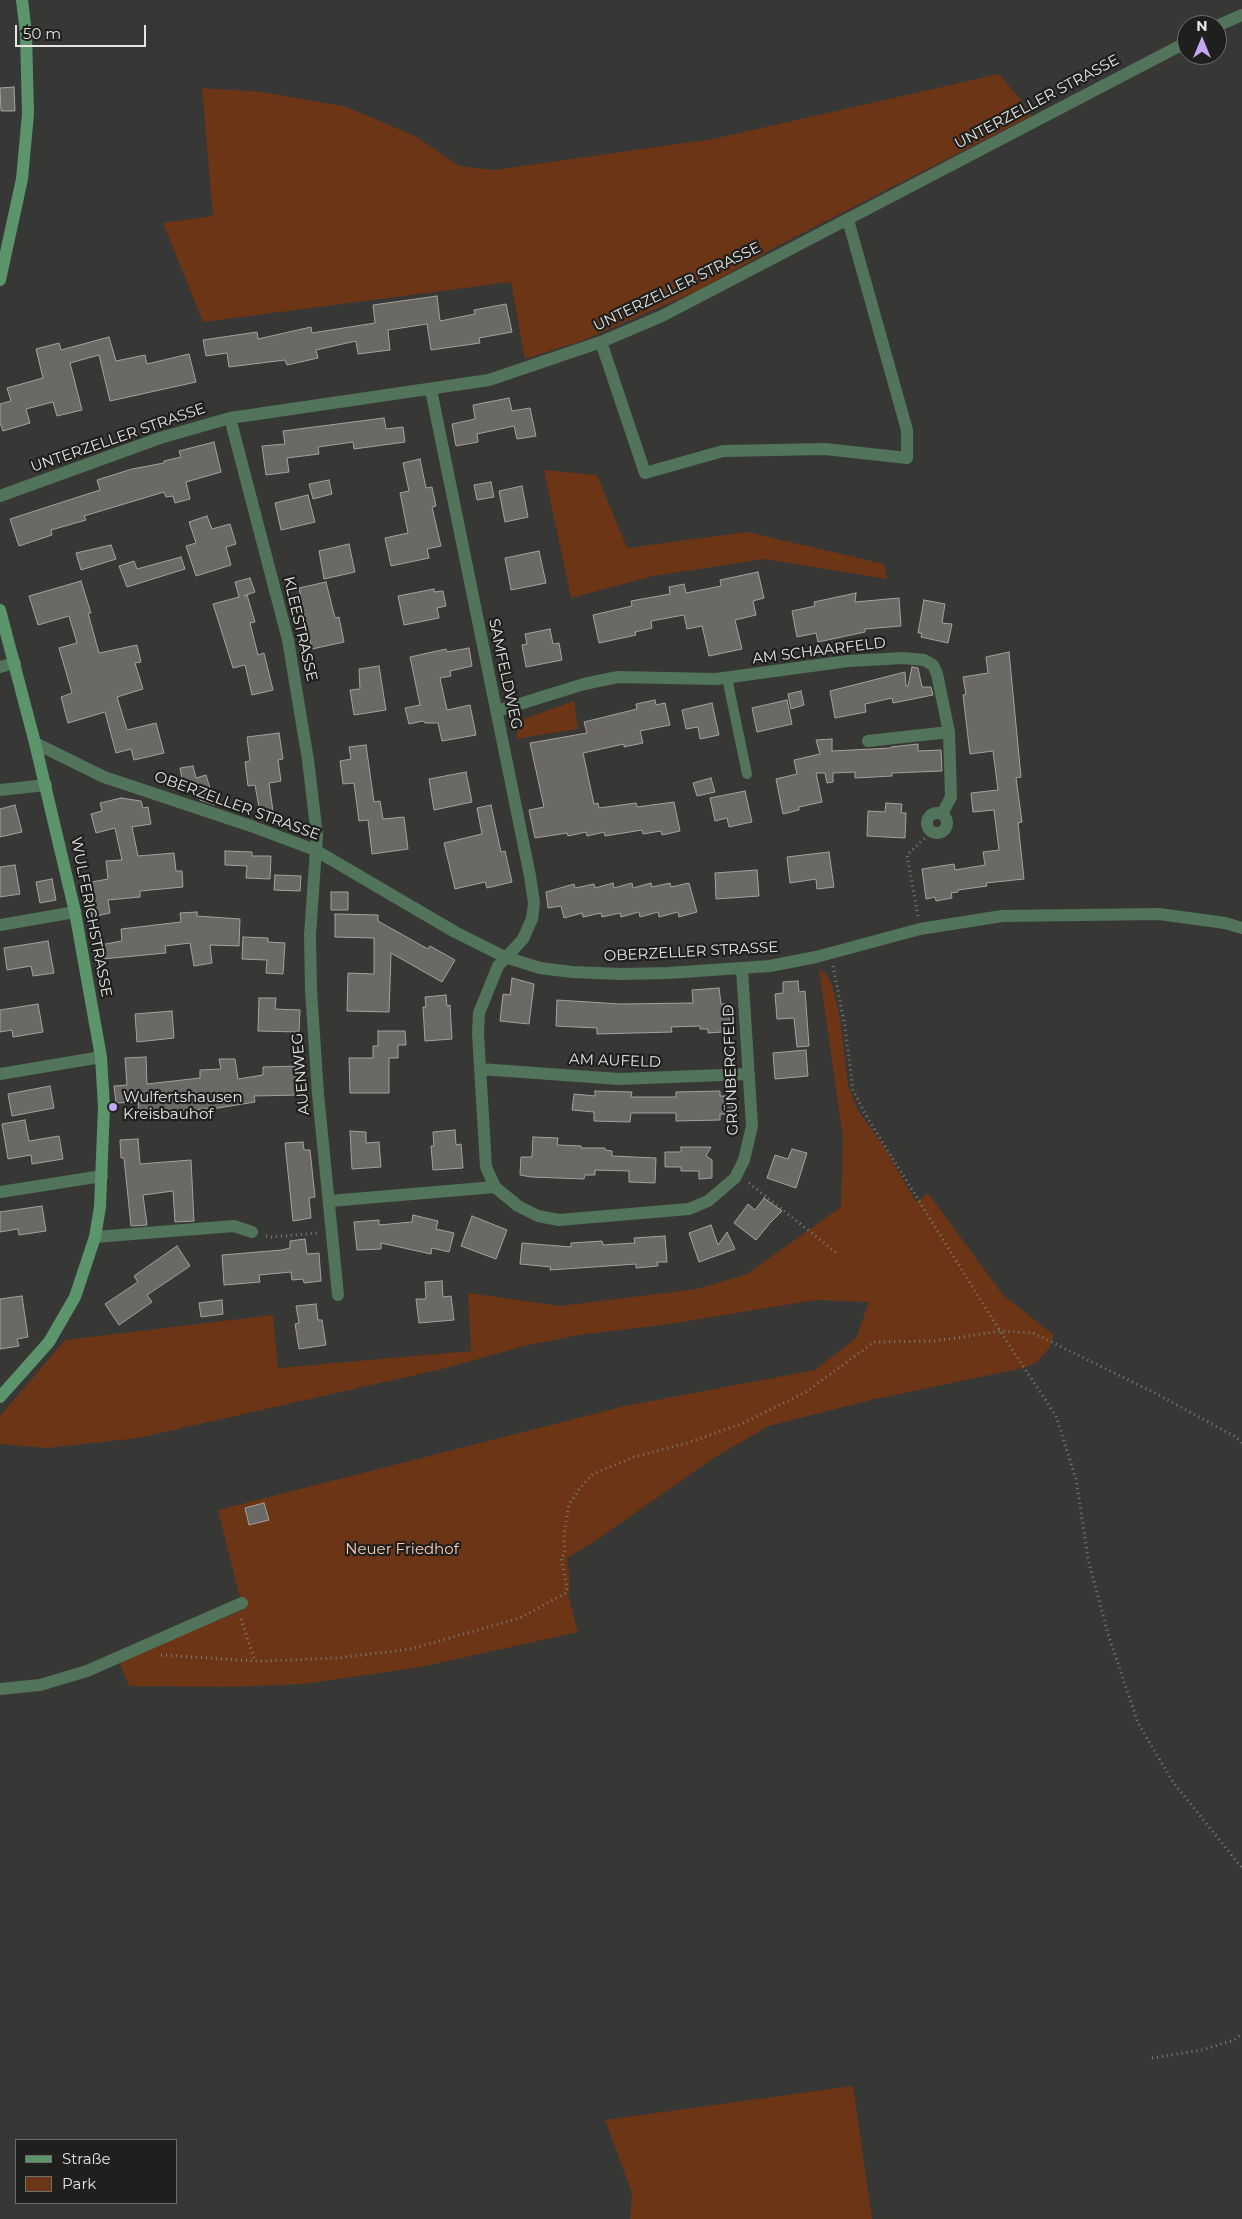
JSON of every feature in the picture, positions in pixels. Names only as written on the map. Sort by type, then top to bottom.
[{"type":"main road","points":[[0,280],[22,179],[28,114],[26,34],[22,0]]},
{"type":"main road","name":"WULFERICHSTRASSE","points":[[0,610],[36,743],[75,912],[101,1057],[104,1107],[100,1206],[95,1237],[75,1297],[57,1329],[0,1397]]},
{"type":"street","points":[[1227,22],[1242,15]]},
{"type":"street","name":"UNTERZELLER STRASSE","points":[[0,496],[160,438],[230,418],[489,380],[601,342],[662,316],[1177,47]]},
{"type":"street","points":[[601,342],[645,473],[723,452],[825,449],[907,458],[907,430],[848,220]]},
{"type":"street","name":"SAMFELDWEG","points":[[431,390],[497,711],[534,903],[532,920],[523,939],[505,958]]},
{"type":"street","name":"KLEESTRASSE","points":[[230,418],[288,640],[298,690],[317,835],[315,850]]},
{"type":"street","name":"AM SCHAARFELD","points":[[497,711],[584,684],[618,677],[727,678],[848,661],[903,658],[924,660],[933,664],[937,674],[949,732],[951,797],[942,814],[933,814],[928,818],[927,824],[932,831]]},
{"type":"street","points":[[0,667],[15,662]]},
{"type":"street","points":[[868,740],[949,732]]},
{"type":"street","name":"OBERZELLER STRASSE","points":[[36,743],[104,776],[315,850],[455,932],[505,958],[540,968],[572,972],[668,973],[742,969],[792,963],[920,929],[1002,916],[1149,914],[1224,923],[1242,928]]},
{"type":"street","points":[[0,790],[46,785]]},
{"type":"street","name":"AUENWEG","points":[[315,850],[310,935],[311,990],[318,1094],[338,1295]]},
{"type":"street","points":[[0,925],[75,912]]},
{"type":"street","name":"GRÜNBERGFELD","points":[[505,958],[498,966],[479,1013],[478,1034],[486,1167],[496,1187],[518,1206],[538,1216],[559,1220],[689,1209],[708,1201],[735,1178],[750,1142],[752,1126],[742,969]]},
{"type":"street","points":[[0,1074],[101,1057]]},
{"type":"street","name":"AM AUFELD","points":[[480,1069],[619,1079],[749,1074]]},
{"type":"street","points":[[0,1192],[102,1176]]},
{"type":"street","points":[[330,1201],[496,1187]]},
{"type":"street","points":[[95,1237],[234,1226],[252,1232]]},
{"type":"street","points":[[0,1690],[40,1685],[87,1671],[240,1604]]},
{"type":"lane","points":[[727,678],[747,774]]},
{"type":"path","points":[[920,929],[907,855],[932,831]]},
{"type":"path","points":[[830,953],[845,1027],[853,1090],[868,1119],[1000,1331],[1056,1416],[1076,1479],[1090,1568],[1108,1634],[1138,1723],[1172,1782],[1242,1868]]},
{"type":"path","points":[[735,1178],[744,1187],[748,1182],[838,1254]]},
{"type":"path","points":[[252,1232],[271,1237],[332,1232]]},
{"type":"path","points":[[158,1654],[255,1661],[337,1658],[411,1649],[520,1618],[566,1593],[568,1588],[561,1558],[565,1554],[564,1534],[569,1505],[580,1488],[593,1474],[634,1457],[687,1443],[741,1424],[806,1392],[874,1342],[936,1341],[1000,1331],[1033,1333],[1155,1393],[1234,1436],[1242,1443]]},
{"type":"path","points":[[240,1604],[255,1661]]},
{"type":"path","points":[[1152,2058],[1202,2050],[1234,2040],[1242,2033]]},
{"type":"green space","points":[[999,74],[1024,104],[1031,116],[785,242],[699,290],[584,340],[525,359],[511,282],[203,322],[163,223],[213,216],[202,88],[262,92],[347,107],[417,137],[459,166],[494,170],[713,139]]},
{"type":"green space","points":[[544,470],[597,475],[627,548],[747,532],[884,564],[887,579],[765,559],[653,576],[571,598]]},
{"type":"green space","points":[[574,701],[578,729],[516,739],[521,720]]},
{"type":"green space","name":"Neuer Friedhof","points":[[819,969],[826,974],[832,985],[840,1018],[848,1085],[857,1109],[884,1147],[916,1202],[928,1193],[1003,1295],[1054,1335],[1049,1348],[1036,1363],[1023,1368],[875,1399],[769,1426],[715,1457],[595,1541],[567,1558],[570,1586],[568,1595],[578,1632],[421,1667],[304,1684],[226,1687],[129,1686],[119,1661],[243,1610],[218,1510],[625,1406],[815,1370],[856,1338],[869,1302],[816,1300],[670,1324],[579,1335],[524,1346],[446,1368],[138,1438],[47,1448],[0,1444],[0,1416],[65,1340],[273,1315],[278,1368],[471,1351],[468,1293],[560,1306],[697,1289],[747,1274],[841,1207],[843,1138]]},
{"type":"green space","points":[[853,2086],[872,2219],[630,2219],[632,2193],[605,2120]]},
{"type":"building","points":[[14,87],[15,111],[1,111],[0,88]]},
{"type":"building","points":[[437,296],[440,321],[475,314],[474,310],[506,304],[512,332],[479,338],[480,343],[431,350],[427,324],[388,330],[390,350],[358,354],[356,341],[316,350],[318,358],[287,365],[285,360],[229,367],[227,353],[206,356],[203,340],[257,332],[258,339],[311,327],[312,333],[375,323],[373,305]]},
{"type":"building","points":[[109,337],[116,361],[145,355],[147,364],[189,354],[196,382],[110,401],[99,355],[70,363],[82,410],[57,416],[53,402],[26,409],[30,423],[3,431],[0,423],[0,404],[11,401],[7,388],[43,378],[36,349],[59,343],[61,350]]},
{"type":"building","points":[[509,398],[512,411],[530,408],[536,436],[517,439],[514,426],[477,434],[478,442],[456,446],[452,424],[475,419],[473,405]]},
{"type":"building","points":[[384,418],[386,429],[403,427],[405,442],[354,449],[353,442],[318,447],[319,454],[287,458],[289,472],[266,475],[262,446],[285,444],[283,431]]},
{"type":"building","points":[[214,442],[221,472],[186,482],[190,499],[175,503],[173,496],[166,497],[164,492],[84,516],[86,520],[51,530],[52,535],[19,546],[10,519],[100,490],[97,480],[132,469],[164,463],[164,461],[181,457],[179,451]]},
{"type":"building","points":[[420,459],[426,488],[432,487],[436,506],[432,507],[441,546],[427,549],[429,558],[391,566],[385,538],[408,533],[400,493],[409,491],[403,463]]},
{"type":"building","points":[[329,480],[332,494],[313,499],[309,484]]},
{"type":"building","points":[[491,482],[494,497],[477,500],[474,485]]},
{"type":"building","points":[[522,486],[528,517],[505,522],[499,491]]},
{"type":"building","points":[[308,495],[315,522],[281,530],[275,503]]},
{"type":"building","points":[[207,516],[212,529],[230,524],[236,544],[226,547],[231,565],[196,576],[186,546],[196,543],[189,522]]},
{"type":"building","points":[[349,544],[355,572],[324,579],[319,551]]},
{"type":"building","points":[[111,545],[116,559],[81,570],[76,553]]},
{"type":"building","points":[[539,551],[546,583],[511,590],[505,558]]},
{"type":"building","points":[[181,557],[185,569],[127,587],[119,566],[134,561],[137,569]]},
{"type":"building","points":[[758,572],[764,598],[753,601],[756,615],[735,620],[742,649],[709,656],[702,626],[687,629],[684,615],[651,621],[652,628],[635,632],[636,635],[599,643],[593,615],[632,606],[631,601],[670,594],[669,587],[684,584],[686,593],[721,586],[720,580]]},
{"type":"building","points":[[250,578],[255,592],[244,596],[247,595],[255,622],[250,623],[258,655],[264,653],[273,690],[252,695],[245,665],[233,668],[213,604],[239,597],[235,582]]},
{"type":"building","points":[[81,581],[91,613],[88,613],[99,653],[137,645],[141,662],[135,663],[143,689],[117,697],[127,730],[156,723],[164,753],[134,760],[131,749],[116,753],[105,712],[68,723],[61,697],[72,693],[59,648],[77,643],[69,616],[38,625],[29,596]]},
{"type":"building","points":[[326,582],[335,618],[339,617],[344,642],[312,649],[299,588]]},
{"type":"building","points":[[434,589],[434,592],[443,591],[446,606],[437,608],[439,618],[404,625],[398,596]]},
{"type":"building","points":[[856,593],[855,602],[899,598],[901,626],[865,629],[865,632],[818,642],[816,633],[797,637],[792,611],[815,606],[814,602]]},
{"type":"building","points":[[924,600],[945,604],[942,623],[952,624],[948,643],[921,637],[922,633],[918,633]]},
{"type":"building","points":[[550,629],[553,644],[559,643],[562,660],[526,667],[522,645],[527,644],[525,634]]},
{"type":"building","points":[[469,648],[472,666],[450,671],[451,676],[440,678],[447,710],[470,705],[476,735],[442,741],[438,723],[425,723],[423,721],[409,724],[405,708],[420,705],[410,657],[446,649],[447,652]]},
{"type":"building","points":[[1009,652],[1021,777],[1016,778],[1022,822],[1018,823],[1024,879],[986,883],[987,886],[958,890],[958,892],[951,893],[952,898],[936,901],[935,897],[926,899],[922,869],[954,864],[955,870],[985,865],[983,852],[999,850],[994,810],[973,812],[971,793],[998,790],[993,751],[970,754],[963,695],[966,694],[963,677],[988,673],[986,657]]},
{"type":"building","points":[[379,666],[386,710],[354,715],[350,690],[360,689],[359,669]]},
{"type":"building","points":[[912,667],[918,668],[922,687],[931,687],[933,695],[893,703],[892,698],[865,704],[866,712],[835,718],[830,691],[905,672],[906,686],[908,686]]},
{"type":"building","points":[[801,691],[804,705],[791,709],[788,694]]},
{"type":"building","points":[[655,700],[656,705],[665,703],[670,725],[640,731],[643,743],[624,747],[624,744],[583,753],[594,804],[598,803],[599,808],[636,803],[637,807],[674,802],[680,831],[662,835],[661,831],[643,834],[642,830],[605,836],[604,832],[587,836],[586,832],[568,836],[567,833],[535,838],[529,810],[544,807],[530,743],[587,733],[584,722],[637,709],[636,704]]},
{"type":"building","points":[[787,700],[792,724],[757,732],[752,708]]},
{"type":"building","points":[[712,703],[719,735],[700,739],[698,727],[686,729],[682,710]]},
{"type":"building","points":[[279,733],[283,759],[278,760],[281,781],[269,783],[273,811],[260,813],[255,785],[248,786],[245,762],[250,761],[247,737]]},
{"type":"building","points":[[832,739],[832,751],[891,748],[918,744],[918,751],[941,750],[942,771],[892,773],[892,776],[855,778],[855,772],[833,773],[833,782],[827,783],[825,773],[816,773],[822,802],[799,807],[799,810],[783,814],[776,779],[797,774],[794,760],[820,754],[816,740]]},
{"type":"building","points":[[366,745],[374,802],[380,801],[383,819],[404,817],[408,849],[372,854],[368,820],[359,821],[354,783],[343,784],[340,761],[351,759],[349,747]]},
{"type":"building","points":[[193,766],[196,778],[206,775],[215,805],[200,800],[194,782],[183,784],[180,768]]},
{"type":"building","points":[[466,772],[472,802],[434,810],[429,779]]},
{"type":"building","points":[[711,778],[715,792],[697,796],[693,783]]},
{"type":"building","points":[[745,791],[752,822],[729,827],[727,818],[715,821],[710,798]]},
{"type":"building","points":[[121,798],[141,801],[143,808],[148,807],[151,824],[132,827],[138,856],[174,853],[176,871],[182,871],[183,887],[140,891],[140,897],[108,900],[110,913],[92,917],[86,883],[108,879],[106,861],[122,860],[115,828],[96,833],[91,814],[102,811],[100,803]]},
{"type":"building","points":[[886,803],[902,804],[901,813],[906,813],[905,838],[867,836],[868,811],[885,812]]},
{"type":"building","points":[[15,805],[22,832],[0,837],[0,809]]},
{"type":"building","points":[[491,805],[501,852],[505,851],[512,882],[487,888],[485,882],[455,889],[444,843],[482,834],[477,808]]},
{"type":"building","points":[[225,851],[252,852],[252,856],[271,856],[270,879],[246,878],[247,866],[225,865]]},
{"type":"building","points":[[829,852],[834,887],[817,889],[816,879],[790,883],[787,857]]},
{"type":"building","points":[[15,865],[20,894],[0,897],[0,867]]},
{"type":"building","points":[[757,870],[759,896],[716,899],[715,873]]},
{"type":"building","points":[[275,875],[301,876],[300,891],[274,890]]},
{"type":"building","points":[[52,879],[56,900],[40,903],[36,882]]},
{"type":"building","points":[[613,883],[614,888],[632,883],[633,888],[651,883],[652,887],[670,883],[671,887],[689,883],[697,912],[679,917],[678,912],[659,917],[658,912],[640,917],[639,912],[621,917],[620,913],[602,917],[601,913],[583,917],[582,913],[564,918],[561,906],[548,908],[546,892],[574,884],[575,888],[594,884],[595,888]]},
{"type":"building","points":[[331,892],[348,892],[348,910],[331,910]]},
{"type":"building","points":[[197,912],[197,916],[240,919],[239,946],[210,945],[212,963],[194,966],[190,943],[165,946],[166,953],[102,959],[100,945],[122,941],[121,929],[181,922],[180,913]]},
{"type":"building","points":[[335,914],[378,915],[378,921],[428,949],[430,946],[455,960],[442,982],[391,953],[389,1012],[347,1011],[348,973],[374,974],[374,938],[335,937]]},
{"type":"building","points":[[243,937],[268,938],[268,942],[285,943],[283,974],[266,973],[267,960],[242,959]]},
{"type":"building","points":[[48,941],[54,973],[33,976],[31,966],[7,970],[4,948]]},
{"type":"building","points":[[512,978],[534,984],[529,1024],[500,1021],[503,994],[510,995]]},
{"type":"building","points":[[798,981],[799,992],[805,991],[809,1046],[797,1047],[794,1018],[777,1019],[775,994],[783,993],[783,982]]},
{"type":"building","points":[[719,988],[721,1004],[728,1004],[730,1027],[721,1028],[722,1032],[708,1033],[708,1029],[700,1029],[700,1026],[671,1027],[672,1032],[597,1034],[597,1028],[556,1026],[557,1000],[620,1004],[693,1003],[692,990]]},
{"type":"building","points":[[446,995],[447,1006],[450,1005],[452,1039],[425,1041],[423,1007],[426,1007],[425,997]]},
{"type":"building","points":[[259,998],[276,998],[275,1009],[300,1010],[299,1032],[258,1031]]},
{"type":"building","points":[[38,1004],[43,1032],[13,1037],[12,1030],[0,1032],[0,1010]]},
{"type":"building","points":[[172,1011],[174,1038],[137,1042],[135,1014]]},
{"type":"building","points":[[378,1031],[405,1031],[406,1045],[398,1045],[398,1058],[389,1058],[389,1093],[350,1093],[349,1058],[373,1058],[373,1046],[378,1046]]},
{"type":"building","points":[[806,1050],[808,1076],[775,1079],[773,1053]]},
{"type":"building","points":[[146,1057],[147,1084],[200,1078],[200,1070],[221,1069],[219,1059],[235,1059],[238,1079],[263,1075],[263,1067],[298,1066],[299,1095],[254,1096],[255,1102],[218,1108],[139,1114],[138,1102],[116,1103],[114,1086],[127,1085],[125,1058]]},
{"type":"building","points":[[50,1086],[54,1108],[12,1116],[8,1094]]},
{"type":"building","points":[[595,1091],[632,1092],[631,1097],[676,1097],[676,1092],[720,1091],[720,1096],[733,1096],[733,1114],[720,1114],[720,1120],[676,1121],[676,1113],[631,1113],[630,1122],[594,1121],[594,1112],[572,1110],[574,1094],[595,1096]]},
{"type":"building","points":[[25,1120],[29,1141],[59,1136],[63,1159],[32,1164],[31,1155],[8,1159],[2,1124]]},
{"type":"building","points":[[455,1130],[456,1145],[461,1144],[463,1168],[433,1170],[431,1146],[434,1146],[433,1132]]},
{"type":"building","points":[[350,1131],[366,1132],[366,1143],[379,1142],[381,1167],[352,1169]]},
{"type":"building","points":[[533,1137],[558,1138],[557,1145],[605,1148],[605,1150],[612,1151],[612,1156],[656,1158],[655,1183],[629,1182],[629,1171],[595,1170],[595,1175],[585,1175],[584,1179],[520,1175],[521,1157],[532,1157]]},
{"type":"building","points":[[138,1139],[140,1164],[191,1160],[194,1221],[175,1222],[173,1191],[143,1195],[147,1225],[131,1226],[124,1158],[121,1158],[120,1140]]},
{"type":"building","points":[[303,1142],[304,1150],[310,1150],[315,1197],[309,1198],[311,1218],[293,1221],[285,1143]]},
{"type":"building","points":[[681,1147],[711,1147],[706,1156],[712,1160],[712,1178],[699,1179],[699,1171],[681,1171],[681,1167],[665,1167],[665,1152],[681,1152]]},
{"type":"building","points":[[792,1149],[807,1153],[796,1188],[767,1178],[775,1155],[788,1159]]},
{"type":"building","points":[[764,1198],[782,1211],[756,1240],[734,1223],[748,1204],[755,1210]]},
{"type":"building","points":[[42,1206],[46,1231],[19,1235],[18,1229],[0,1232],[0,1212]]},
{"type":"building","points":[[413,1215],[438,1221],[436,1229],[454,1233],[449,1252],[432,1248],[431,1254],[381,1243],[381,1249],[357,1250],[354,1222],[379,1220],[379,1225],[412,1222]]},
{"type":"building","points":[[472,1216],[507,1230],[496,1259],[461,1246]]},
{"type":"building","points":[[711,1225],[718,1245],[727,1232],[735,1249],[699,1262],[689,1233]]},
{"type":"building","points":[[665,1236],[667,1262],[657,1262],[658,1266],[636,1268],[636,1264],[550,1270],[551,1267],[520,1264],[522,1243],[571,1247],[571,1243],[602,1241],[603,1245],[635,1243],[634,1238]]},
{"type":"building","points":[[305,1239],[307,1254],[319,1253],[321,1281],[304,1283],[303,1279],[292,1280],[291,1272],[259,1275],[260,1282],[224,1285],[222,1255],[282,1250],[290,1248],[290,1241]]},
{"type":"building","points":[[177,1246],[190,1266],[147,1295],[152,1302],[119,1325],[105,1304],[138,1282],[134,1276]]},
{"type":"building","points":[[442,1281],[443,1297],[451,1296],[454,1320],[419,1323],[416,1299],[426,1299],[425,1282]]},
{"type":"building","points":[[22,1296],[28,1337],[17,1339],[19,1346],[0,1349],[0,1299]]},
{"type":"building","points":[[222,1300],[223,1314],[201,1317],[199,1303]]},
{"type":"building","points":[[316,1304],[318,1320],[322,1320],[326,1345],[299,1349],[295,1324],[299,1323],[296,1306]]},
{"type":"building","points":[[264,1503],[269,1520],[249,1525],[245,1508]]},
{"type":"place","name":"Wulfertshausen Kreisbauhof","points":[[113,1107]]}]
